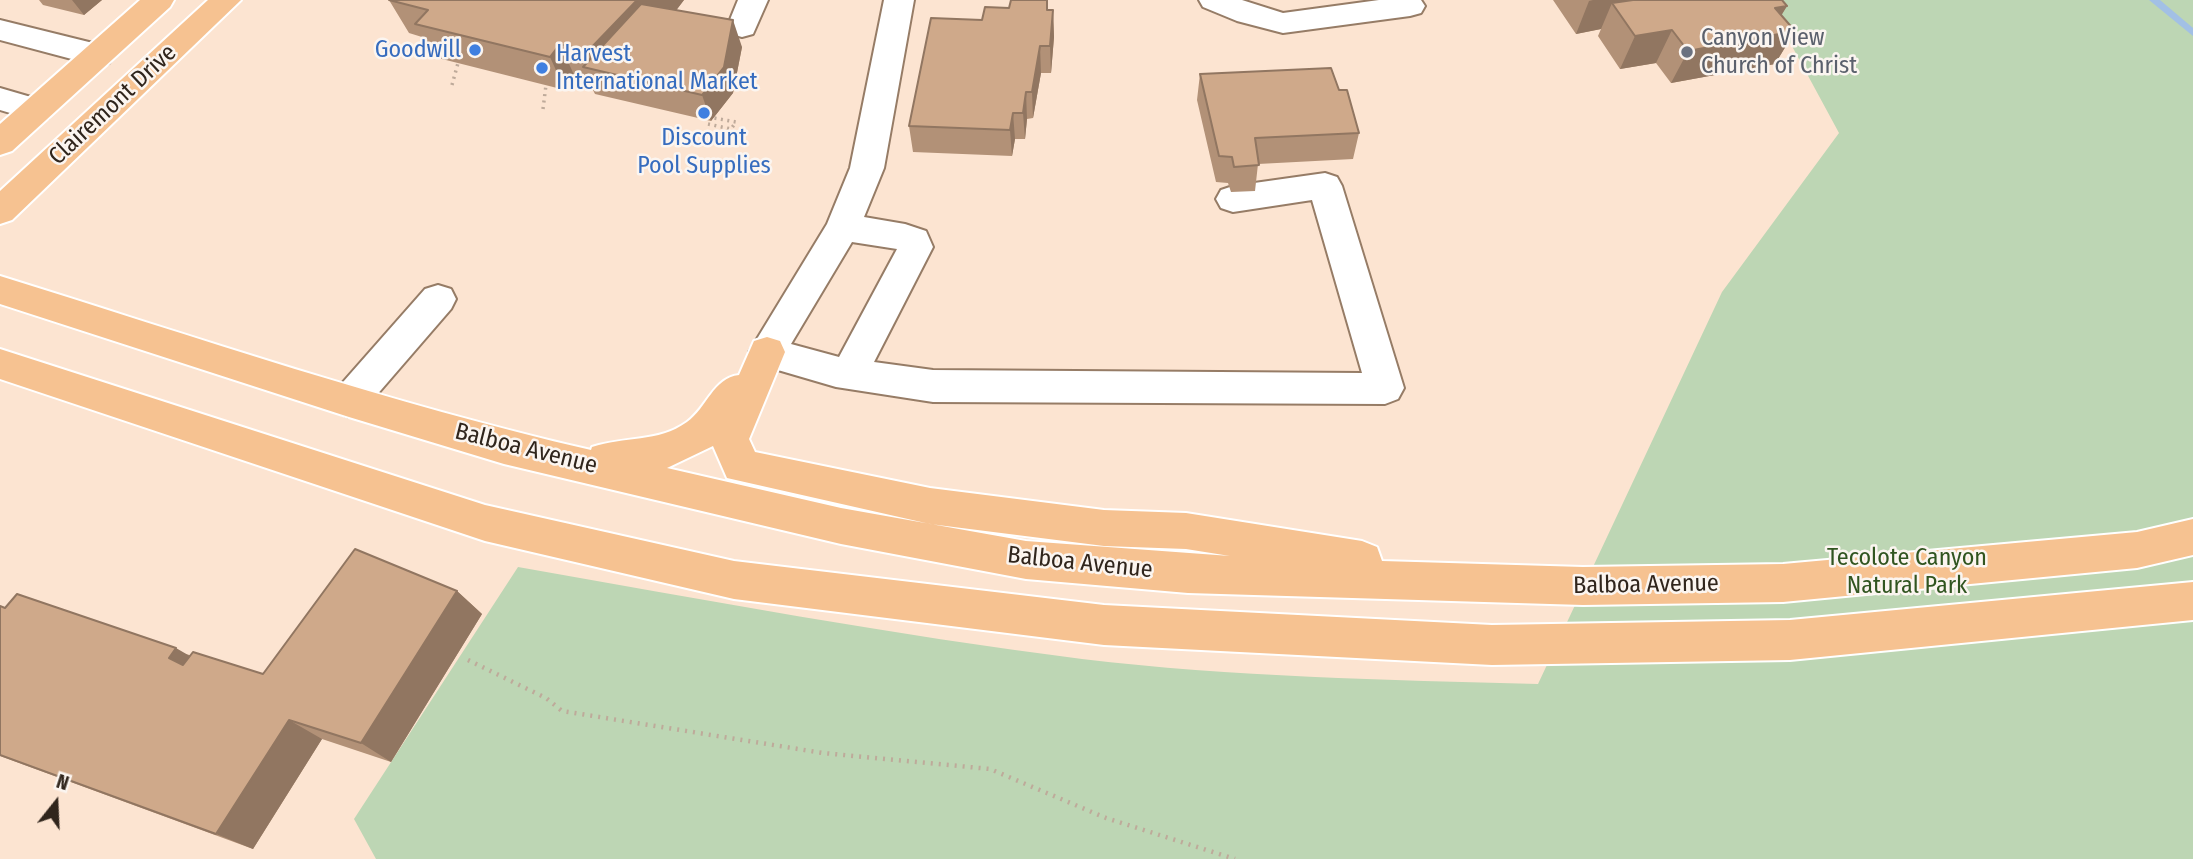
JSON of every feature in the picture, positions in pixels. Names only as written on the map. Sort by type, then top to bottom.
[{"type":"main road","name":"Clairemont Drive","points":[[0,143],[159,0]]},
{"type":"main road","name":"Clairemont Drive","points":[[0,211],[226,0]]},
{"type":"main road","name":"Balboa Avenue","points":[[0,290],[349,401],[505,447],[841,526],[1026,560],[1188,574],[1520,586],[1783,583],[2137,550],[2193,537]]},
{"type":"main road","points":[[578,463],[659,454],[702,433],[766,352]]},
{"type":"main road","points":[[766,352],[730,439],[741,466],[930,506],[1104,528],[1186,531],[1520,586]]},
{"type":"main road","points":[[0,364],[485,523],[734,580],[1104,625],[1492,645],[1790,640],[2193,601]]},
{"type":"lane","points":[[899,0],[867,168],[843,227],[766,352],[849,374],[933,386],[1385,388],[1325,186],[1233,199]]},
{"type":"lane","points":[[1214,0],[1248,14],[1283,23],[1410,6],[1405,0]]},
{"type":"lane","points":[[0,30],[98,55]]},
{"type":"lane","points":[[0,99],[37,110]]},
{"type":"lane","points":[[843,227],[905,237],[914,240],[916,247],[849,374]]},
{"type":"lane","points":[[349,401],[438,299]]},
{"type":"path","points":[[452,85],[458,63]]},
{"type":"path","points":[[543,109],[546,85]]},
{"type":"path","points":[[708,124],[731,129],[736,122],[714,118]]},
{"type":"path","points":[[468,660],[546,698],[562,711],[823,753],[990,769],[1107,818],[1235,859]]},
{"type":"green space","name":"Tecolote Canyon Natural Park","points":[[1767,0],[2193,0],[2193,859],[376,859],[354,819],[518,567],[870,628],[1082,659],[1253,674],[1538,684],[1722,292],[1839,133]]},
{"type":"building","points":[[389,0],[637,0],[588,51],[560,44],[550,57],[415,24],[428,10]]},
{"type":"building","points":[[1011,0],[1047,0],[1047,10],[1053,10],[1050,46],[1040,46],[1032,92],[1026,92],[1023,113],[1013,113],[1010,130],[909,126],[931,18],[982,20],[985,7],[1009,8]]},
{"type":"building","points":[[1633,0],[1782,0],[1787,6],[1775,8],[1795,31],[1688,51],[1672,30],[1635,36],[1612,3]]},
{"type":"building","points":[[641,4],[733,20],[724,67],[702,95],[583,67]]},
{"type":"building","points":[[1331,68],[1339,90],[1347,90],[1359,133],[1255,138],[1259,165],[1234,167],[1232,157],[1219,156],[1200,74]]},
{"type":"building","points":[[355,549],[457,591],[361,743],[289,720],[216,834],[0,755],[0,606],[5,608],[17,594],[176,648],[169,658],[183,665],[193,652],[263,674]]},
{"type":"waterway","points":[[2154,0],[2193,33]]},
{"type":"place","name":"Goodwill","points":[[475,50]]},
{"type":"place","name":"Canyon View Church of Christ","points":[[1687,52]]},
{"type":"place","name":"Harvest International Market","points":[[542,68]]},
{"type":"place","name":"Discount Pool Supplies","points":[[704,113]]}]
